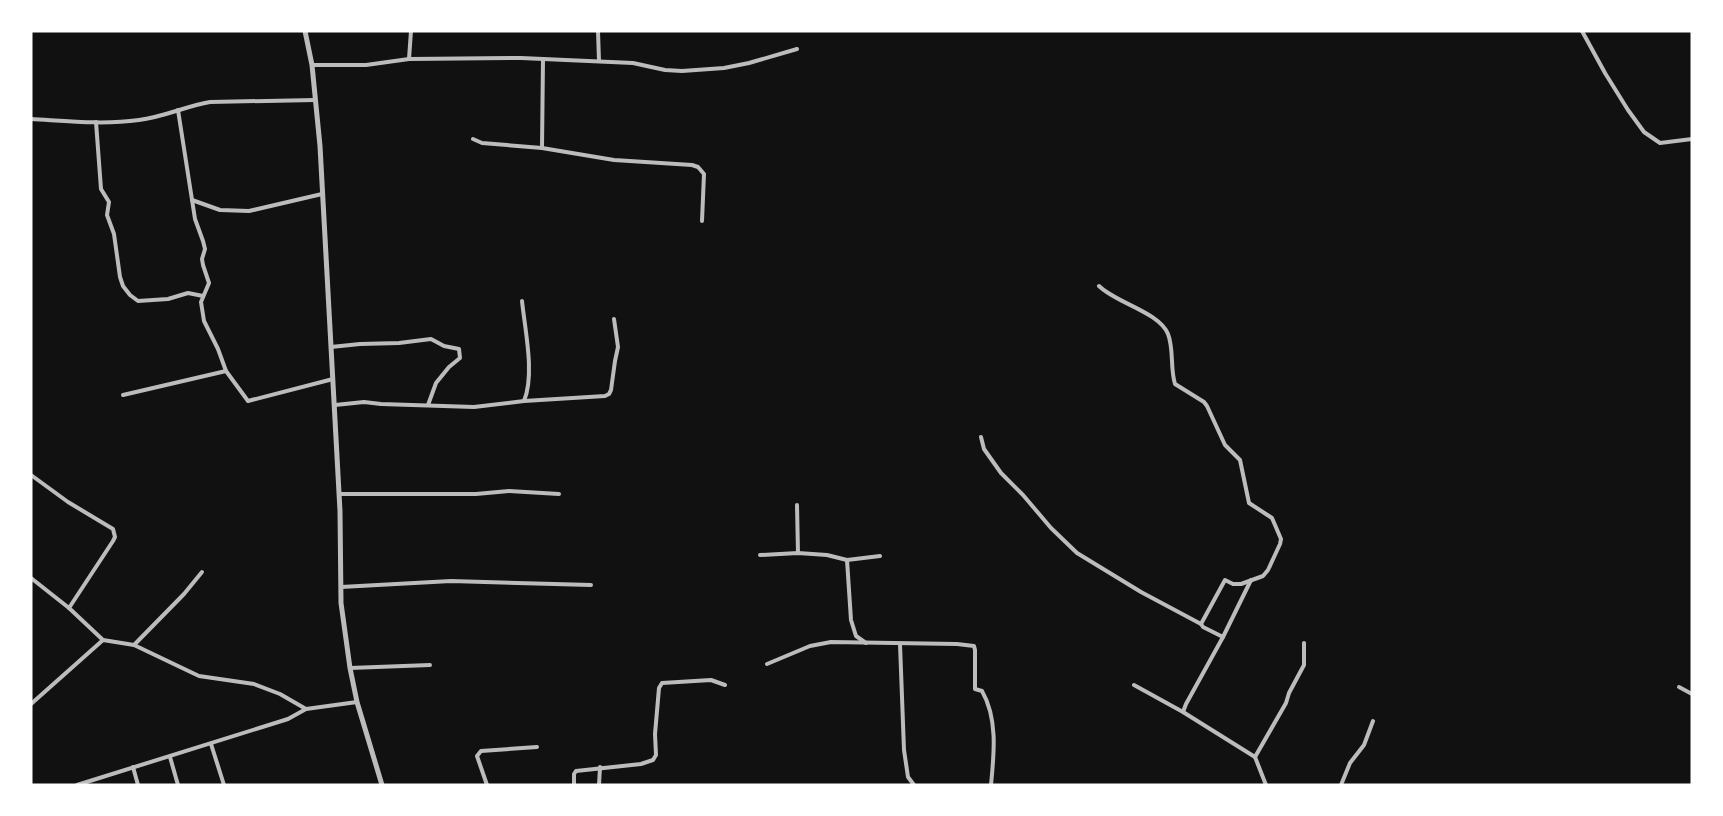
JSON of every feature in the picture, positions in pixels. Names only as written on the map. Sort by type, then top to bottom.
[{"type":"street","points":[[305,31],[312,65],[322,194],[340,494],[342,611],[357,702],[382,785]]},
{"type":"street","points":[[409,59],[411,31]]},
{"type":"street","points":[[598,31],[599,61]]},
{"type":"street","points":[[1582,31],[1605,73],[1644,132],[1660,143],[1692,139]]},
{"type":"street","points":[[312,65],[360,65],[409,59],[543,59],[633,62],[665,70],[699,70],[749,64],[797,49]]},
{"type":"street","points":[[542,148],[543,59]]},
{"type":"street","points":[[31,119],[96,122],[138,120],[197,104],[227,101],[315,100]]},
{"type":"street","points":[[178,110],[195,220],[202,236],[205,250],[202,265],[208,283],[202,302],[204,321],[226,371],[248,401],[333,379]]},
{"type":"street","points":[[96,122],[101,189],[109,202],[108,215],[114,234],[123,286],[138,301],[168,299],[188,293],[203,296]]},
{"type":"street","points":[[473,139],[482,143],[542,148],[614,160],[698,167],[704,174],[702,220]]},
{"type":"street","points":[[192,200],[220,210],[239,212],[260,210],[322,194]]},
{"type":"street","points":[[1099,286],[1109,294],[1135,307],[1164,326],[1170,343],[1175,384],[1204,402],[1225,445],[1240,460],[1249,503],[1272,518],[1281,539],[1263,576],[1241,584],[1233,584],[1225,580],[1201,624]]},
{"type":"street","points":[[522,302],[528,355],[528,386],[524,401]]},
{"type":"street","points":[[335,405],[371,402],[380,404],[474,407],[524,401],[566,400],[605,396],[611,390],[614,361],[618,347],[614,320]]},
{"type":"street","points":[[331,348],[432,339],[444,346],[459,349],[460,358],[449,367],[436,383],[428,405]]},
{"type":"street","points":[[123,395],[226,371]]},
{"type":"street","points":[[981,437],[984,448],[1001,473],[1051,528],[1077,552],[1141,592],[1223,637]]},
{"type":"street","points":[[31,475],[115,533],[113,541],[69,608]]},
{"type":"street","points":[[340,494],[470,494],[510,491],[559,494]]},
{"type":"street","points":[[797,506],[798,553]]},
{"type":"street","points":[[760,555],[798,553],[847,560],[880,556]]},
{"type":"street","points":[[847,560],[850,620],[856,636],[866,643]]},
{"type":"street","points":[[134,645],[184,594],[202,572]]},
{"type":"street","points":[[31,578],[69,608],[103,640],[134,645],[193,674],[254,684],[280,694],[306,709]]},
{"type":"street","points":[[1183,712],[1251,580]]},
{"type":"street","points":[[341,587],[451,581],[591,585]]},
{"type":"street","points":[[31,704],[103,640]]},
{"type":"street","points":[[767,664],[810,646],[831,642],[957,644],[974,646],[975,690],[982,691],[988,702],[992,718],[993,764],[991,785]]},
{"type":"street","points":[[1255,757],[1286,702],[1304,665],[1304,643]]},
{"type":"street","points":[[900,644],[904,750],[908,776],[914,785]]},
{"type":"street","points":[[350,668],[430,665]]},
{"type":"street","points":[[574,785],[576,770],[641,764],[653,760],[656,755],[655,734],[659,688],[662,683],[711,680],[725,685]]},
{"type":"street","points":[[1134,685],[1183,712],[1255,757],[1266,785]]},
{"type":"street","points":[[1679,687],[1692,694]]},
{"type":"street","points":[[77,785],[288,719],[306,709],[357,702]]},
{"type":"street","points":[[1341,785],[1350,763],[1364,745],[1373,721]]},
{"type":"street","points":[[211,744],[224,785]]},
{"type":"street","points":[[487,785],[477,756],[478,752],[537,746]]},
{"type":"street","points":[[170,757],[178,785]]},
{"type":"street","points":[[133,767],[138,785]]},
{"type":"street","points":[[600,767],[600,785]]}]
